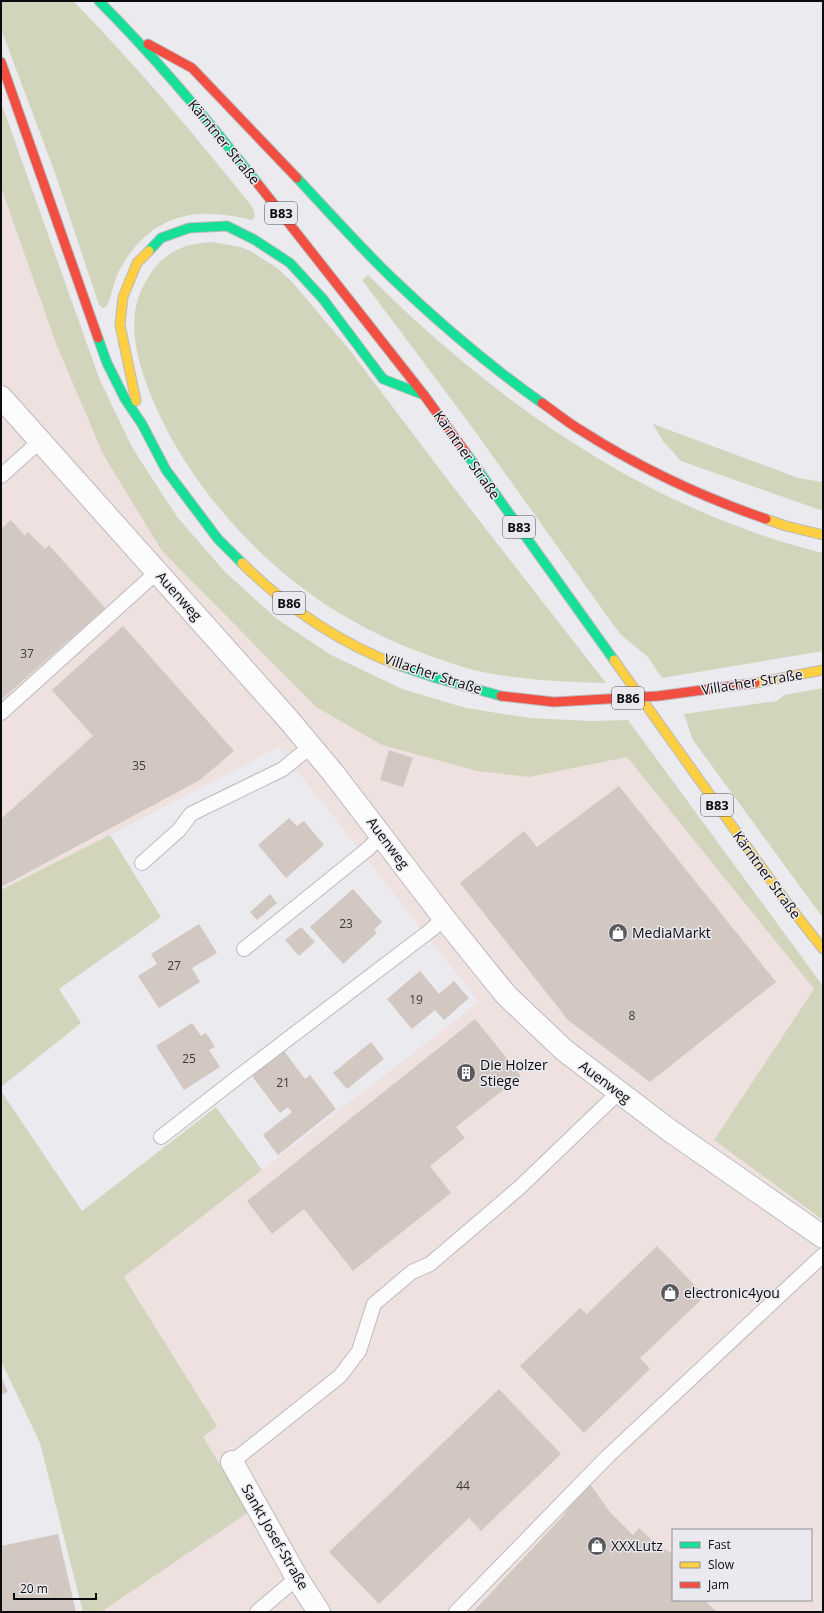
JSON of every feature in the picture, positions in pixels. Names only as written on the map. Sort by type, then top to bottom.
[{"type":"main road","name":"Kärntner Straße","points":[[99,1],[134,36],[214,128],[424,394],[787,903],[823,949]]},
{"type":"main road","points":[[134,36],[192,68],[390,276],[449,330],[515,384],[580,431],[643,468],[723,504],[786,526],[823,535]]},
{"type":"main road","points":[[1,62],[107,363],[126,399],[142,424]]},
{"type":"main road","points":[[142,424],[120,325],[123,297],[137,264],[161,238],[189,228],[227,226],[255,240],[290,263],[323,299],[383,379],[424,394]]},
{"type":"main road","name":"Villacher Straße","points":[[142,424],[166,470],[218,539],[268,587],[318,625],[382,659],[436,678],[501,696],[554,702],[658,696],[755,683],[823,670]]},
{"type":"street","name":"Auenweg","points":[[1,397],[311,746],[382,834],[444,918],[506,995],[564,1050],[619,1092],[669,1130],[823,1237]]},
{"type":"street","name":"Sankt Josef-Straße","points":[[232,1462],[297,1578],[319,1612]]},
{"type":"lane","points":[[1,476],[40,441]]},
{"type":"lane","points":[[1,713],[157,572]]},
{"type":"lane","points":[[142,863],[179,830],[191,814],[283,769],[311,746]]},
{"type":"lane","points":[[244,949],[369,848],[382,834]]},
{"type":"lane","points":[[161,1137],[238,1076],[431,930],[444,918]]},
{"type":"lane","points":[[232,1462],[340,1376],[359,1351],[374,1304],[412,1272],[430,1264],[519,1188],[619,1092]]},
{"type":"lane","points":[[456,1612],[608,1457],[823,1255]]},
{"type":"lane","points":[[257,1612],[297,1578]]},
{"type":"shaded area","points":[[1,187],[55,341],[162,551],[316,707],[382,745],[529,777],[627,757],[814,989],[714,1140],[823,1220],[823,1612],[101,1612],[249,1512],[203,1437],[217,1426],[124,1277],[479,1002],[279,747],[1,890]]},
{"type":"green space","points":[[1,1],[73,1],[143,76],[210,154],[253,208],[255,217],[251,220],[211,214],[193,215],[176,219],[160,226],[145,236],[132,251],[120,269],[107,306],[103,308],[99,305],[55,173],[1,29]]},
{"type":"green space","points":[[1,102],[99,378],[132,447],[155,483],[178,518],[225,572],[277,619],[331,655],[402,689],[466,708],[530,718],[591,721],[628,720],[823,986],[823,1220],[714,1140],[814,989],[627,757],[529,777],[477,771],[382,745],[316,707],[162,551],[103,454],[55,341],[1,187]]},
{"type":"green space","points":[[212,242],[241,247],[252,252],[277,268],[293,283],[348,348],[457,492],[606,683],[540,680],[490,673],[460,666],[390,640],[339,613],[309,593],[279,569],[251,543],[225,514],[201,484],[179,452],[161,419],[147,385],[139,359],[134,333],[136,307],[140,294],[146,281],[158,264],[173,252],[182,248]]},
{"type":"green space","points":[[368,275],[418,323],[469,367],[514,402],[610,466],[661,493],[713,517],[767,537],[823,553],[823,651],[662,678],[648,657],[620,634],[472,427],[362,280]]},
{"type":"green space","points":[[653,424],[798,478],[823,482],[823,511],[681,461],[662,440]]},
{"type":"green space","points":[[823,688],[823,918],[693,740],[684,714],[777,701],[784,695]]},
{"type":"green space","points":[[110,835],[161,917],[59,989],[81,1023],[1,1087],[1,890]]},
{"type":"green space","points":[[1,1091],[82,1211],[216,1107],[262,1170],[124,1277],[217,1426],[203,1437],[249,1512],[101,1612],[83,1612],[40,1443],[1,1361]]},
{"type":"building","points":[[11,520],[25,536],[28,532],[45,549],[49,545],[105,608],[1,700],[1,529]]},
{"type":"building","points":[[123,626],[234,751],[200,780],[1,887],[1,819],[93,736],[52,690]]},
{"type":"building","points":[[389,750],[413,758],[403,787],[380,780]]},
{"type":"building","name":"MediaMarkt","points":[[619,786],[776,982],[650,1082],[568,1020],[460,883],[524,831],[537,847]]},
{"type":"building","points":[[289,818],[297,826],[304,821],[324,845],[286,878],[258,845]]},
{"type":"building","points":[[353,889],[382,922],[374,930],[377,933],[343,964],[310,927]]},
{"type":"building","points":[[270,894],[277,903],[257,920],[250,912]]},
{"type":"building","points":[[199,924],[217,953],[192,968],[200,982],[159,1008],[138,976],[157,964],[151,954]]},
{"type":"building","points":[[301,927],[315,942],[299,956],[285,940]]},
{"type":"building","points":[[420,971],[439,994],[454,981],[469,998],[444,1020],[435,1010],[412,1029],[387,999]]},
{"type":"building","points":[[475,1019],[521,1076],[456,1127],[465,1138],[430,1166],[451,1193],[353,1271],[304,1209],[272,1234],[247,1201]]},
{"type":"building","points":[[192,1023],[201,1036],[206,1033],[215,1047],[209,1050],[220,1067],[184,1090],[156,1046]]},
{"type":"building","points":[[371,1042],[384,1059],[347,1089],[333,1073]]},
{"type":"building","points":[[284,1051],[305,1079],[310,1075],[336,1109],[278,1155],[263,1135],[292,1112],[288,1107],[280,1113],[252,1076]]},
{"type":"building","points":[[657,1246],[705,1296],[640,1358],[650,1369],[584,1433],[520,1366],[580,1308],[587,1314]]},
{"type":"building","points":[[1,1376],[8,1392],[1,1395]]},
{"type":"building","points":[[499,1389],[561,1454],[481,1531],[469,1518],[379,1604],[329,1552]]},
{"type":"building","name":"XXXLutz","points":[[587,1480],[610,1512],[633,1535],[639,1528],[656,1544],[672,1553],[672,1601],[710,1601],[707,1603],[717,1612],[473,1612],[563,1516]]},
{"type":"building","points":[[58,1534],[76,1612],[1,1612],[1,1546]]},
{"type":"traffic: fast","points":[[99,1],[181,90],[258,184]]},
{"type":"traffic: fast","points":[[297,178],[367,253],[409,294],[445,327],[522,389],[542,403]]},
{"type":"traffic: fast","points":[[149,251],[161,238],[189,228],[227,226],[255,240],[290,263],[323,299],[383,379],[424,395]]},
{"type":"traffic: fast","points":[[98,338],[107,363],[125,399],[142,424],[166,470],[218,539],[242,563]]},
{"type":"traffic: fast","points":[[466,453],[614,660]]},
{"type":"traffic: fast","points":[[401,666],[436,678],[501,696]]},
{"type":"traffic: slow","points":[[136,401],[120,325],[123,297],[137,263],[149,251]]},
{"type":"traffic: slow","points":[[766,519],[786,526],[823,535]]},
{"type":"traffic: slow","points":[[242,563],[277,595],[336,636],[401,666]]},
{"type":"traffic: slow","points":[[614,660],[787,903],[823,949]]},
{"type":"traffic: slow","points":[[755,683],[823,670]]},
{"type":"traffic: jam","points":[[148,44],[192,68],[297,178]]},
{"type":"traffic: jam","points":[[1,62],[98,338]]},
{"type":"traffic: jam","points":[[258,184],[424,395],[466,453]]},
{"type":"traffic: jam","points":[[542,403],[604,445],[672,481],[718,501],[766,519]]},
{"type":"traffic: jam","points":[[501,696],[554,702],[658,696],[755,683]]},
{"type":"place","name":"MediaMarkt","points":[[618,933]]},
{"type":"place","name":"Die Holzer Stiege","points":[[466,1073]]},
{"type":"place","name":"electronic4you","points":[[670,1293]]},
{"type":"place","name":"XXXLutz","points":[[597,1546]]}]
